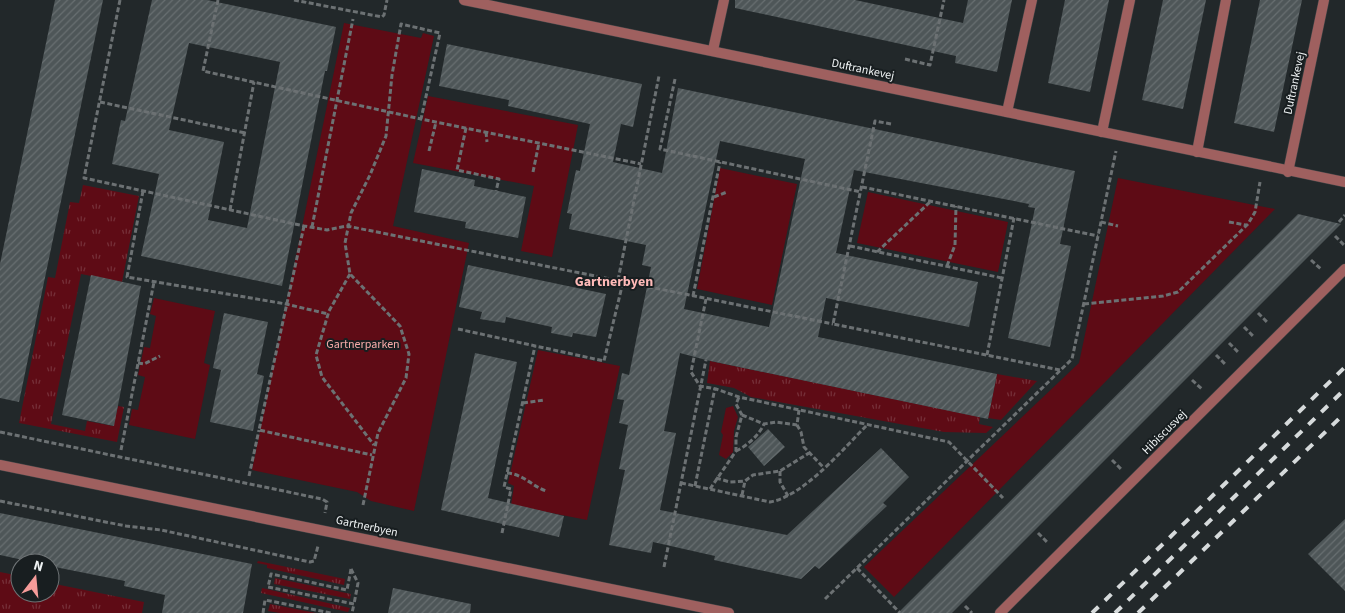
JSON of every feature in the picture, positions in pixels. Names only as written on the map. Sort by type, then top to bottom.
[{"type":"street","name":"Duftrankevej","points":[[464,0],[713,50],[1288,172],[1345,182]]},
{"type":"street","points":[[713,50],[724,0]]},
{"type":"street","points":[[1008,112],[1032,0]]},
{"type":"street","points":[[1102,132],[1130,0]]},
{"type":"street","points":[[1197,152],[1226,0]]},
{"type":"street","name":"Duftrankevej","points":[[1288,172],[1324,0]]},
{"type":"street","name":"Hibiscusvej","points":[[1000,613],[1345,269]]},
{"type":"street","name":"Gartnerbyen","points":[[0,465],[729,613]]},
{"type":"path","points":[[120,0],[84,178],[304,226],[327,230],[348,226],[1060,370]]},
{"type":"path","points":[[218,0],[203,71],[389,110],[421,119],[641,164]]},
{"type":"path","points":[[294,0],[382,17],[387,0]]},
{"type":"path","points":[[905,59],[930,64],[944,0]]},
{"type":"path","points":[[312,227],[353,19]]},
{"type":"path","points":[[363,505],[375,445],[390,406],[406,378],[409,354],[400,326],[350,274],[345,243],[351,213],[370,175],[386,136],[402,24],[440,33],[421,119]]},
{"type":"path","points":[[618,280],[659,76]]},
{"type":"path","points":[[675,79],[660,149],[861,192]]},
{"type":"path","points":[[230,210],[254,82]]},
{"type":"path","points":[[100,102],[245,133]]},
{"type":"path","points":[[833,324],[876,121],[891,124]]},
{"type":"path","points":[[429,151],[436,122]]},
{"type":"path","points":[[466,128],[457,170],[499,179],[496,191]]},
{"type":"path","points":[[486,132],[487,142]]},
{"type":"path","points":[[825,599],[1072,359],[1119,136]]},
{"type":"path","points":[[533,172],[539,143]]},
{"type":"path","points":[[692,296],[720,162]]},
{"type":"path","points":[[1084,304],[1163,296],[1178,292],[1247,225],[1255,212],[1262,166]]},
{"type":"path","points":[[862,188],[1098,236]]},
{"type":"path","points":[[143,191],[127,277],[286,304],[328,314]]},
{"type":"path","points":[[713,198],[727,192]]},
{"type":"path","points":[[877,252],[931,201]]},
{"type":"path","points":[[947,266],[955,245],[956,206]]},
{"type":"path","points":[[1339,222],[1345,215]]},
{"type":"path","points":[[987,355],[1014,218]]},
{"type":"path","points":[[1101,222],[1118,226]]},
{"type":"path","points":[[1229,222],[1247,225]]},
{"type":"path","points":[[249,476],[304,226]]},
{"type":"path","points":[[1335,236],[1345,246]]},
{"type":"path","points":[[850,246],[1002,278]]},
{"type":"path","points":[[350,274],[328,314],[316,355],[322,377],[375,445]]},
{"type":"path","points":[[121,450],[154,282]]},
{"type":"path","points":[[458,330],[604,360],[623,282]]},
{"type":"path","points":[[706,299],[691,372],[700,386],[715,388],[739,398],[949,442],[1002,498]]},
{"type":"path","points":[[502,533],[511,489],[504,487],[535,346]]},
{"type":"path","points":[[138,363],[144,364],[160,356]]},
{"type":"path","points":[[664,567],[706,360]]},
{"type":"path","points":[[695,486],[715,388]]},
{"type":"path","points":[[739,398],[736,404],[742,415],[764,424],[776,422],[797,425]]},
{"type":"path","points":[[523,403],[544,400]]},
{"type":"path","points":[[799,410],[797,425],[801,432],[804,447],[823,467]]},
{"type":"path","points":[[736,450],[736,437],[742,415]]},
{"type":"path","points":[[710,489],[736,450],[745,446],[762,430],[764,424]]},
{"type":"path","points":[[681,483],[770,502],[799,490],[868,424]]},
{"type":"path","points":[[259,430],[372,455]]},
{"type":"path","points":[[0,432],[322,499],[327,502],[314,561],[310,562],[161,530],[126,526],[0,501]]},
{"type":"path","points":[[716,478],[730,482],[745,482],[754,475],[780,471],[809,453]]},
{"type":"path","points":[[780,471],[780,482],[788,496]]},
{"type":"path","points":[[507,473],[523,477],[538,488],[546,491]]},
{"type":"path","points":[[742,496],[745,482]]},
{"type":"path","points":[[857,568],[900,613]]},
{"type":"path","points":[[352,613],[354,604],[358,583],[351,569],[347,590],[271,574],[268,587],[354,604]]},
{"type":"path","points":[[263,613],[265,600],[331,613]]},
{"type":"path","points":[[965,606],[972,613]]},
{"type":"green space","name":"Gartnerparken","points":[[344,23],[421,38],[423,33],[434,36],[393,226],[469,243],[414,511],[371,501],[357,492],[252,470]]},
{"type":"green space","points":[[428,96],[578,125],[552,257],[521,251],[534,186],[413,163]]},
{"type":"green space","points":[[720,168],[797,184],[772,305],[697,289]]},
{"type":"green space","points":[[1118,178],[1275,209],[894,597],[864,567],[1079,363]]},
{"type":"green space","points":[[83,185],[139,196],[122,282],[81,274],[51,424],[85,431],[87,421],[113,426],[118,406],[124,407],[117,442],[19,423],[48,277],[55,278],[70,202],[79,203]]},
{"type":"green space","points":[[868,192],[1008,222],[998,272],[857,243]]},
{"type":"green space","points":[[154,298],[215,311],[204,363],[210,365],[195,439],[129,425],[132,409],[138,410],[145,377],[138,375],[144,347],[150,348],[156,316],[150,314]]},
{"type":"green space","points":[[538,350],[620,366],[587,520],[511,505],[514,486],[508,483]]},
{"type":"green space","points":[[710,361],[980,417],[979,424],[993,427],[986,433],[944,432],[751,397],[734,388],[707,383]]},
{"type":"green space","points":[[997,374],[1037,381],[1001,420],[988,418]]},
{"type":"green space","points":[[733,406],[738,417],[734,431],[733,452],[726,459],[719,455],[723,435],[721,432],[726,408]]},
{"type":"green space","points":[[258,561],[345,579],[344,585],[267,568],[267,565],[257,563]]},
{"type":"green space","points":[[0,572],[10,574],[10,603],[60,603],[60,585],[144,602],[142,613],[0,613]]},
{"type":"green space","points":[[275,578],[351,594],[350,599],[274,584]]},
{"type":"green space","points":[[262,588],[350,608],[348,612],[261,593]]},
{"type":"green space","points":[[270,604],[316,613],[268,611]]},
{"type":"building","points":[[55,0],[103,0],[19,402],[0,398],[0,264]]},
{"type":"building","points":[[152,0],[207,0],[336,27],[327,71],[325,71],[282,286],[141,256],[159,174],[112,164],[121,120],[125,121]],"holes":[[[189,43],[280,62],[247,228],[208,220],[224,142],[169,130]]]},
{"type":"building","points":[[735,0],[855,0],[963,23],[968,0],[1012,0],[997,72],[955,63],[956,56],[735,8]]},
{"type":"building","points":[[1065,0],[1109,0],[1090,92],[1048,83]]},
{"type":"building","points":[[1163,0],[1206,0],[1183,109],[1142,100]]},
{"type":"building","points":[[1260,0],[1302,0],[1274,132],[1234,123]]},
{"type":"building","points":[[447,44],[642,84],[633,127],[621,124],[613,162],[662,173],[678,88],[1075,171],[1060,244],[1071,246],[1050,347],[1008,338],[1035,208],[1028,207],[1029,204],[854,170],[836,253],[978,282],[969,327],[826,298],[818,337],[997,374],[988,419],[680,353],[664,431],[676,433],[660,510],[787,535],[881,448],[909,477],[883,503],[887,506],[819,569],[815,566],[801,579],[714,560],[715,556],[653,542],[651,553],[609,545],[625,470],[619,469],[628,425],[619,423],[624,400],[617,399],[622,373],[629,375],[651,267],[642,265],[646,245],[569,229],[572,214],[567,213],[576,170],[580,171],[590,124],[508,106],[509,100],[439,86]],"holes":[[[720,141],[805,159],[769,327],[684,309]]]},
{"type":"building","points":[[422,169],[475,180],[474,186],[526,197],[518,238],[465,228],[466,222],[414,212]]},
{"type":"building","points":[[1298,214],[1341,224],[952,613],[898,613]]},
{"type":"building","points":[[468,265],[606,294],[596,337],[573,333],[572,337],[551,333],[552,327],[506,317],[505,323],[480,319],[482,312],[459,307]]},
{"type":"building","points":[[91,275],[141,286],[114,426],[62,415]]},
{"type":"building","points":[[224,313],[268,322],[257,374],[264,376],[253,431],[210,422],[221,370],[213,368]]},
{"type":"building","points":[[475,353],[517,362],[488,498],[564,516],[559,537],[441,510]]},
{"type":"building","points":[[768,429],[785,447],[764,466],[748,447]]},
{"type":"building","points":[[0,513],[252,564],[243,613],[162,613],[165,595],[124,586],[125,581],[60,568],[60,553],[10,553],[10,557],[0,555]]},
{"type":"building","points":[[1345,519],[1345,591],[1308,554]]},
{"type":"building","points":[[393,588],[471,604],[470,613],[388,613]]},
{"type":"railway","points":[[1092,613],[1345,367]]},
{"type":"railway","points":[[1115,613],[1345,389]]},
{"type":"railway","points":[[1138,613],[1345,413]]},
{"type":"district","name":"Gartnerbyen","points":[[614,281]]}]
